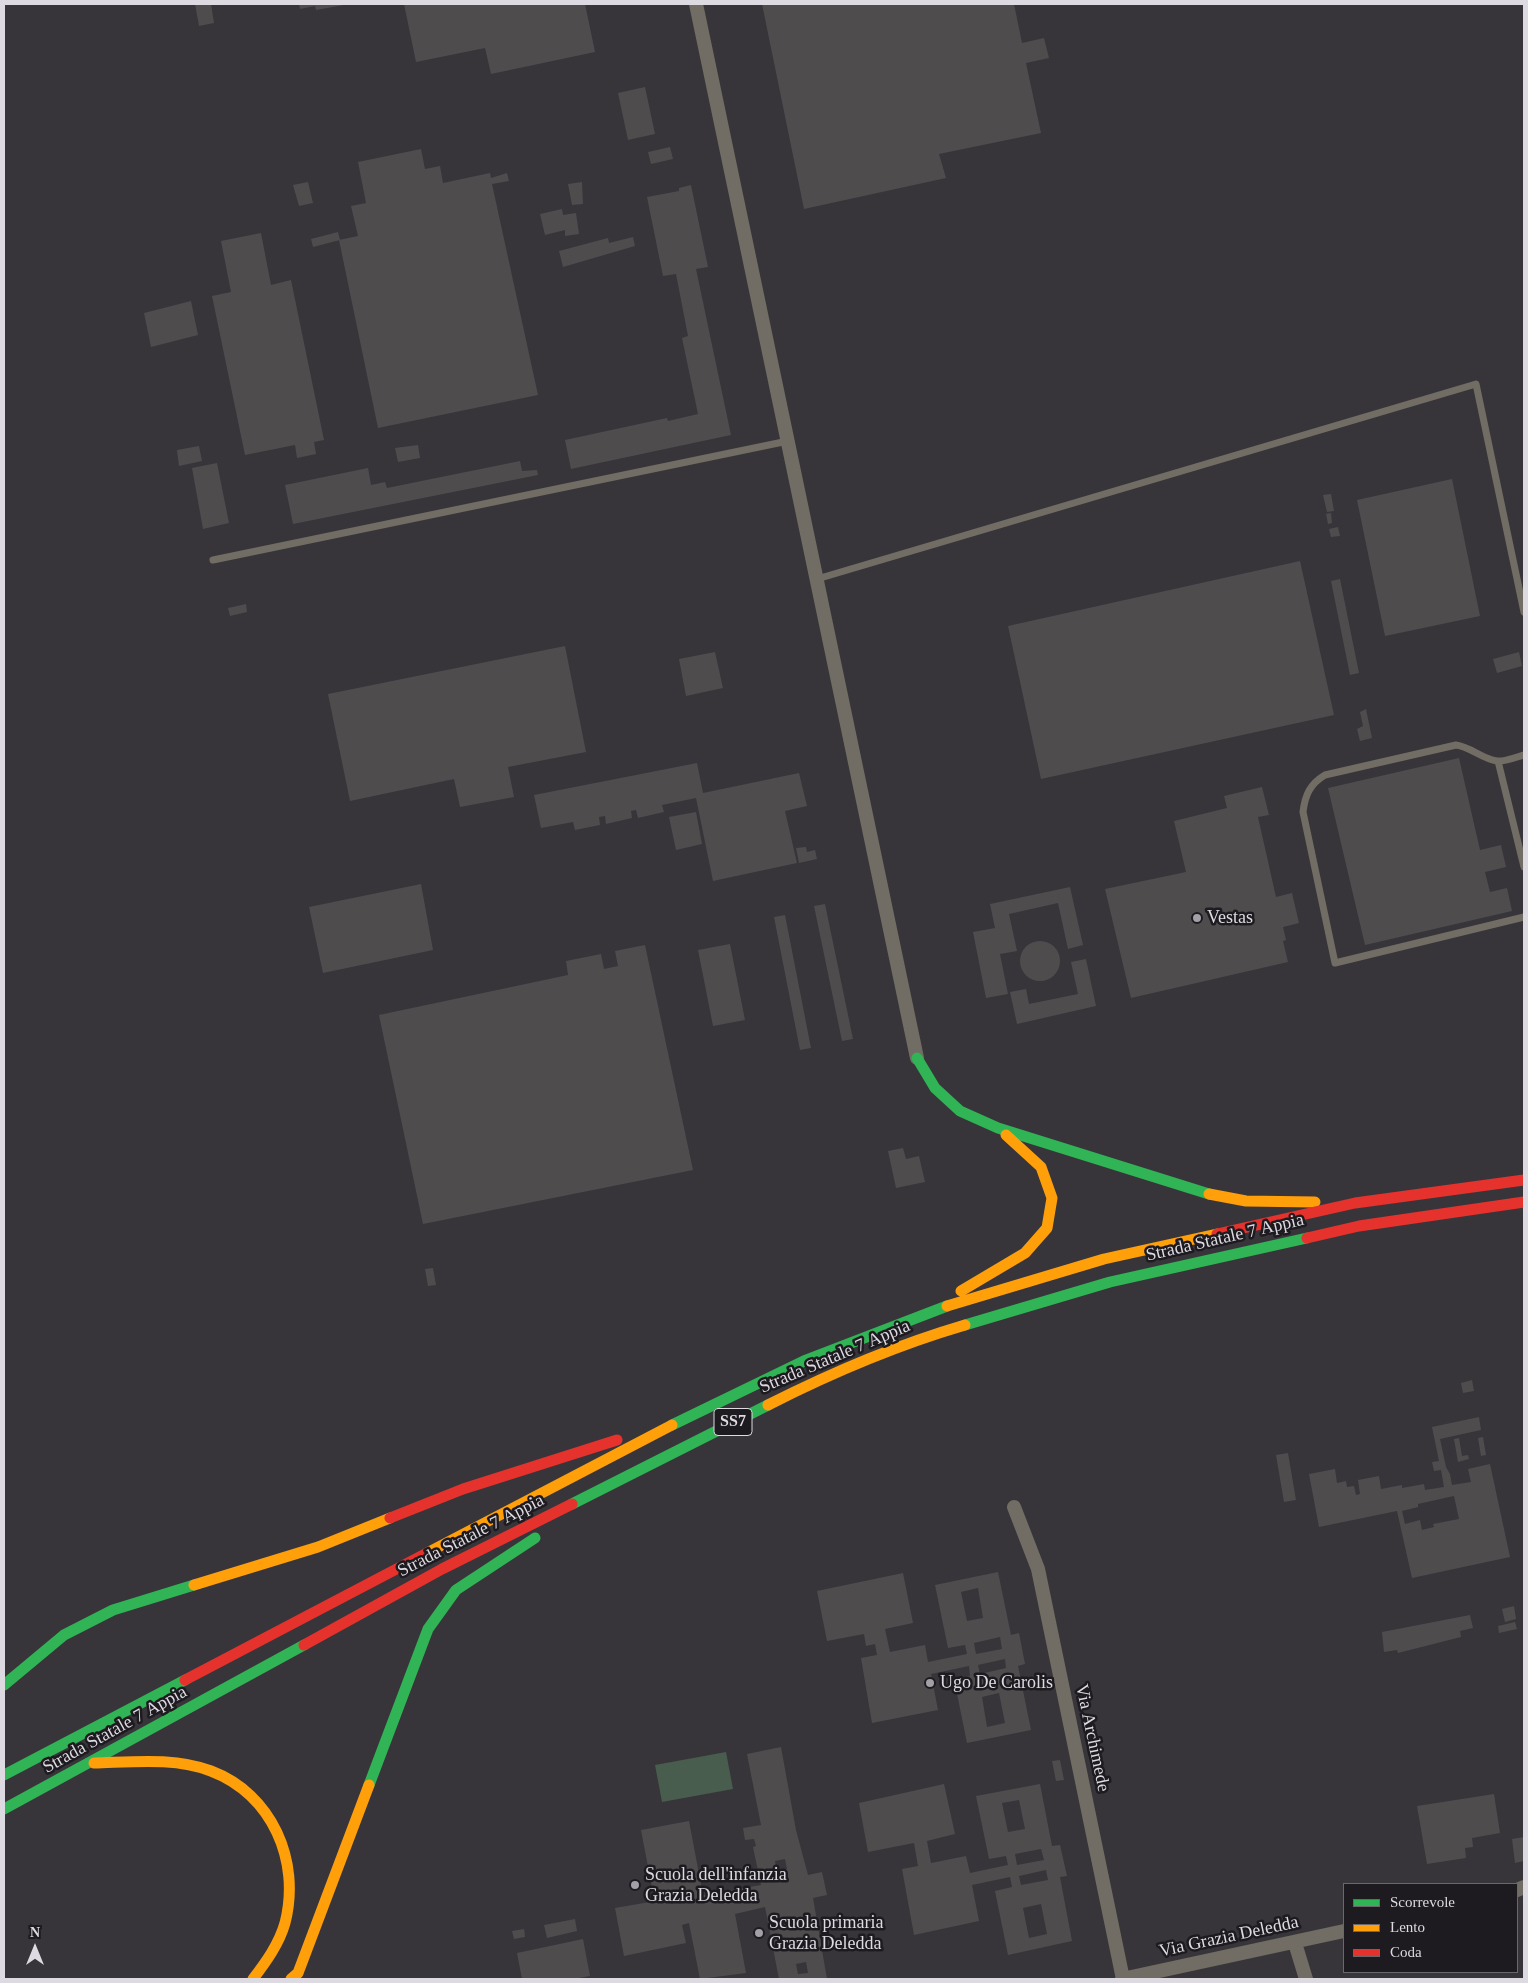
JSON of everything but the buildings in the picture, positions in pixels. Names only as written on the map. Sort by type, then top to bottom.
[{"type":"highway","points":[[917,1058],[935,1088],[960,1111],[998,1128],[1195,1191],[1246,1201],[1355,1203]]},
{"type":"highway","points":[[930,1311],[1024,1253],[1047,1228],[1052,1198],[1041,1166],[998,1128]]},
{"type":"highway","name":"Strada Statale 7 Appia","points":[[4,1776],[686,1417],[804,1362],[930,1311],[1104,1259],[1355,1203],[1524,1180]]},
{"type":"highway","name":"Strada Statale 7 Appia","points":[[4,1809],[442,1569],[813,1382],[937,1333],[1110,1282],[1340,1230],[1524,1202]]},
{"type":"highway","points":[[4,1685],[64,1635],[113,1610],[318,1547],[463,1489],[686,1417]]},
{"type":"highway","points":[[292,1979],[298,1973],[428,1629],[456,1590],[650,1464]]},
{"type":"highway","points":[[91,1763],[162,1762],[212,1770],[250,1792],[271,1818],[287,1856],[291,1881],[288,1913],[281,1940],[266,1966],[253,1979]]},
{"type":"street","points":[[696,4],[917,1058]]},
{"type":"street","name":"Via Archimede","points":[[1014,1507],[1038,1568],[1123,1979]]},
{"type":"street","name":"Via Grazia Deledda","points":[[1123,1979],[1343,1931]]},
{"type":"street","points":[[1295,1943],[1306,1979]]},
{"type":"lane","points":[[817,579],[1476,384],[1524,612]]},
{"type":"lane","points":[[213,560],[788,441]]},
{"type":"lane","points":[[1524,755],[1498,761],[1484,757],[1467,747],[1456,745],[1325,775],[1315,781],[1308,789],[1303,812],[1335,963],[1524,917]]},
{"type":"lane","points":[[1498,761],[1524,867]]},
{"type":"green space","points":[[726,1752],[733,1789],[662,1802],[655,1765]]},
{"type":"traffic: fast","points":[[917,1058],[935,1088],[960,1111],[998,1128],[1209,1194]]},
{"type":"traffic: fast","points":[[965,1325],[1110,1282],[1307,1238]]},
{"type":"traffic: fast","points":[[672,1425],[804,1361],[947,1306]]},
{"type":"traffic: fast","points":[[572,1504],[768,1405]]},
{"type":"traffic: fast","points":[[369,1785],[428,1629],[456,1590],[535,1538]]},
{"type":"traffic: fast","points":[[4,1685],[64,1635],[113,1610],[194,1585]]},
{"type":"traffic: fast","points":[[4,1809],[304,1645]]},
{"type":"traffic: fast","points":[[4,1775],[185,1680]]},
{"type":"traffic: slow","points":[[961,1291],[1025,1253],[1047,1228],[1052,1198],[1041,1167],[1006,1135]]},
{"type":"traffic: slow","points":[[1209,1194],[1246,1201],[1315,1202]]},
{"type":"traffic: slow","points":[[947,1306],[1104,1259],[1217,1234]]},
{"type":"traffic: slow","points":[[768,1405],[865,1360],[914,1341],[965,1325]]},
{"type":"traffic: slow","points":[[427,1553],[672,1425]]},
{"type":"traffic: slow","points":[[194,1585],[318,1547],[390,1518]]},
{"type":"traffic: slow","points":[[94,1763],[168,1762],[211,1771],[232,1782],[251,1796],[265,1813],[277,1832],[285,1854],[289,1876],[289,1900],[285,1923],[276,1945],[253,1979]]},
{"type":"traffic: slow","points":[[291,1979],[298,1973],[369,1785]]},
{"type":"traffic: jam","points":[[1217,1234],[1355,1203],[1524,1180]]},
{"type":"traffic: jam","points":[[1307,1238],[1359,1226],[1524,1202]]},
{"type":"traffic: jam","points":[[390,1518],[463,1489],[617,1440]]},
{"type":"traffic: jam","points":[[304,1645],[442,1569],[572,1504]]},
{"type":"traffic: jam","points":[[185,1680],[427,1553]]},
{"type":"place","name":"Vestas","points":[[1197,918]]},
{"type":"place","name":"Ugo De Carolis","points":[[930,1683]]},
{"type":"place","name":"Scuola dell'infanzia Grazia Deledda","points":[[635,1885]]},
{"type":"place","name":"Scuola primaria Grazia Deledda","points":[[759,1933]]}]
